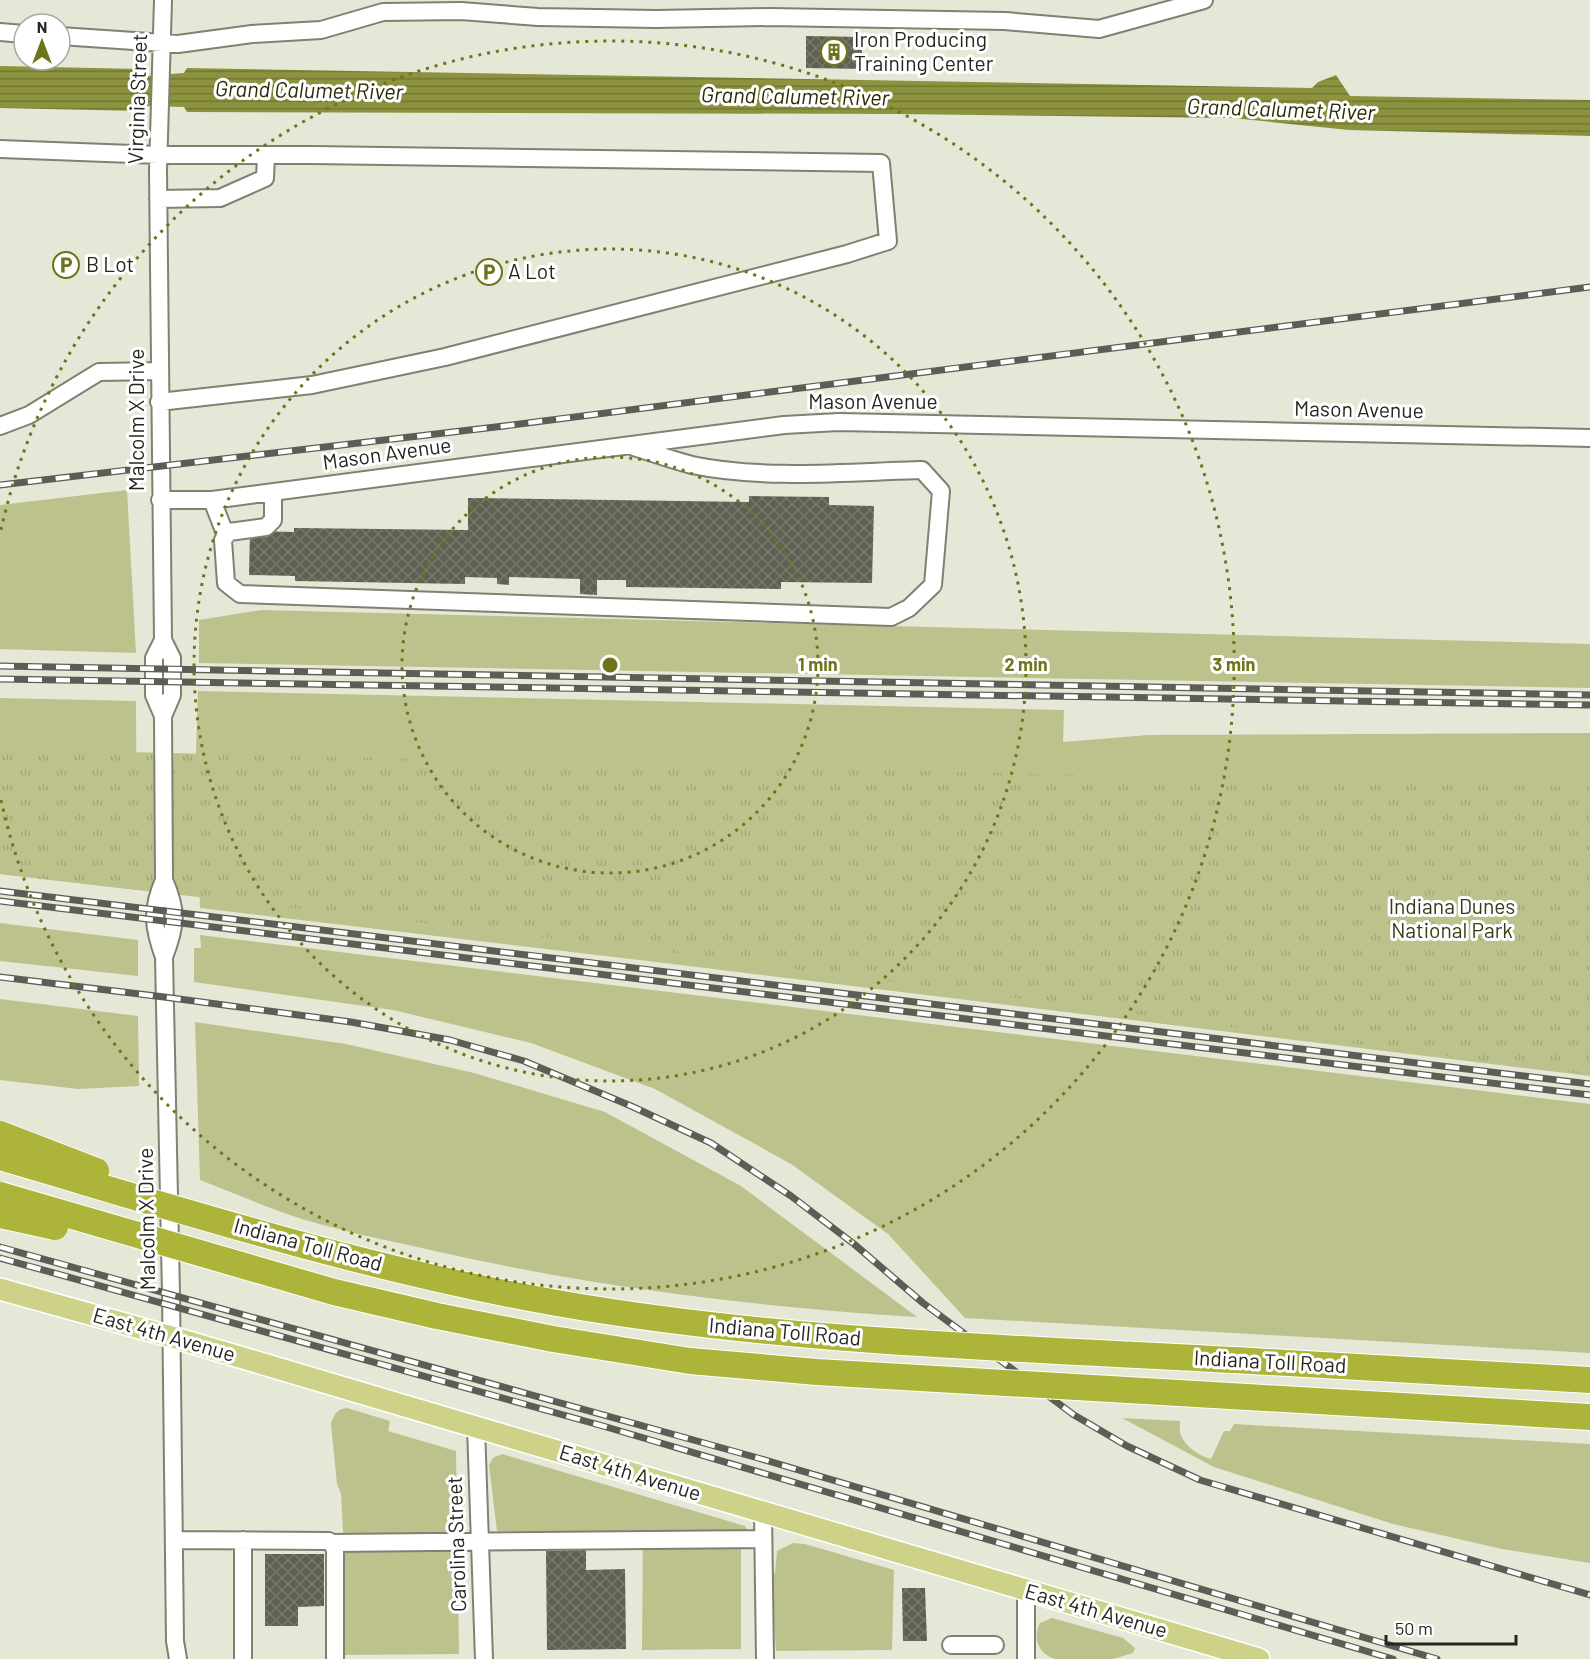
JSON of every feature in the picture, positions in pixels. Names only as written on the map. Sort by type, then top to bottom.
[{"type":"highway","points":[[0,1134],[54,1153],[207,1217]]},
{"type":"highway","name":"Indiana Toll Road","points":[[0,1158],[341,1256],[445,1281],[557,1303],[695,1324],[821,1336],[1590,1380]]},
{"type":"highway","name":"Indiana Toll Road","points":[[0,1195],[334,1292],[437,1316],[553,1339],[690,1361],[924,1379],[1590,1417]]},
{"type":"highway","points":[[0,1215],[209,1257]]},
{"type":"main road","name":"East 4th Avenue","points":[[0,1289],[172,1337],[1259,1659]]},
{"type":"street","name":"Virginia Street","points":[[158,199],[163,0]]},
{"type":"street","points":[[72,37],[178,44],[252,34],[321,30],[383,12],[461,11],[656,20],[770,17],[1005,21],[1099,29],[1204,0]]},
{"type":"street","points":[[0,149],[159,155],[312,154],[881,163],[888,241],[847,254],[445,357],[312,385],[159,402]]},
{"type":"street","points":[[158,199],[220,198],[265,178],[266,156]]},
{"type":"street","name":"Malcolm X Drive","points":[[158,199],[163,640],[172,658],[172,695],[163,716],[164,880],[173,901],[173,934],[164,957],[178,1659]]},
{"type":"street","points":[[0,426],[29,415],[99,372],[159,371]]},
{"type":"street","name":"Mason Avenue","points":[[160,500],[212,500],[784,425],[840,422],[1590,438]]},
{"type":"street","points":[[273,492],[273,520],[266,527],[229,532],[223,540],[225,583],[240,594],[891,617],[909,608],[933,585],[941,491],[922,470],[798,474],[737,470],[692,465],[627,445]]},
{"type":"street","points":[[212,500],[225,536]]},
{"type":"street","name":"Carolina Street","points":[[476,1427],[484,1659]]},
{"type":"street","points":[[763,1513],[765,1659]]},
{"type":"street","points":[[174,1540],[329,1541],[332,1543],[764,1539]]},
{"type":"street","points":[[243,1540],[243,1659]]},
{"type":"street","points":[[332,1543],[335,1550],[335,1659]]},
{"type":"street","points":[[1026,1591],[1026,1659]]},
{"type":"street","points":[[951,1645],[972,1652],[995,1645]]},
{"type":"green space","points":[[127,490],[136,653],[0,649],[0,505]]},
{"type":"green space","points":[[261,610],[1590,644],[1590,688],[199,663],[199,620]]},
{"type":"green space","name":"Indiana Dunes National Park","points":[[198,691],[1064,710],[1063,742],[1148,735],[1590,733],[1590,1076],[200,908],[196,753]]},
{"type":"green space","points":[[0,698],[136,701],[137,890],[0,874]]},
{"type":"green space","name":"Indiana Dunes National Park","points":[[0,749],[1590,787],[1590,1075],[654,950],[0,874]]},
{"type":"green space","points":[[0,923],[138,940],[138,976],[0,961]]},
{"type":"green space","points":[[200,935],[1590,1104],[1590,1353],[965,1318],[888,1234],[791,1164],[655,1089],[531,1043],[393,1010],[194,982],[194,948],[201,948]]},
{"type":"green space","points":[[0,999],[138,1016],[139,1086],[78,1089],[0,1080]]},
{"type":"green space","points":[[195,1022],[346,1044],[474,1073],[605,1112],[741,1186],[917,1317],[796,1308],[675,1294],[495,1264],[318,1224],[200,1180]]},
{"type":"green space","points":[[347,1408],[390,1421],[388,1431],[456,1451],[459,1654],[344,1655],[344,1550],[341,1494],[337,1484],[331,1424],[336,1413]]},
{"type":"green space","points":[[1122,1418],[1180,1421],[1180,1434],[1189,1447],[1211,1459],[1224,1431],[1230,1431],[1234,1424],[1590,1444],[1590,1563],[1502,1549],[1393,1524],[1214,1467]]},
{"type":"green space","points":[[502,1454],[745,1526],[749,1533],[741,1550],[741,1649],[642,1650],[643,1532],[497,1531],[489,1465],[493,1458]]},
{"type":"green space","points":[[793,1543],[805,1544],[894,1570],[892,1650],[776,1651],[771,1576],[775,1573],[777,1551]]},
{"type":"green space","points":[[1052,1618],[1123,1638],[1135,1648],[1133,1653],[1113,1659],[1055,1659],[1049,1657],[1038,1645],[1037,1634],[1040,1623]]},
{"type":"water","name":"Grand Calumet River","points":[[0,66],[12,66],[12,72],[72,72],[72,68],[141,69],[146,76],[184,73],[187,68],[1312,88],[1318,82],[1336,75],[1350,96],[1590,100],[1590,136],[1349,130],[1232,118],[897,114],[187,112],[184,107],[145,106],[140,111],[0,108]]},
{"type":"building","name":"Iron Producing Training Center","points":[[806,36],[862,37],[862,69],[806,68]]},
{"type":"building","points":[[749,496],[829,497],[829,505],[874,506],[872,583],[781,582],[781,589],[626,587],[626,580],[597,580],[597,595],[580,594],[580,579],[509,577],[509,585],[497,584],[497,578],[465,577],[465,584],[295,581],[295,576],[249,575],[250,531],[294,532],[294,528],[468,530],[468,498],[749,502]]},
{"type":"building","points":[[586,1550],[586,1570],[625,1569],[626,1649],[547,1650],[546,1551]]},
{"type":"building","points":[[265,1554],[324,1554],[324,1606],[298,1607],[298,1626],[265,1626]]},
{"type":"building","points":[[902,1588],[925,1588],[927,1641],[903,1641]]},
{"type":"railway","points":[[0,485],[504,426],[1590,287]]},
{"type":"railway","points":[[0,666],[1590,695]]},
{"type":"railway","points":[[0,679],[1590,705]]},
{"type":"railway","points":[[0,891],[1590,1084]]},
{"type":"railway","points":[[0,901],[1590,1095]]},
{"type":"railway","points":[[0,977],[351,1022],[450,1040],[524,1061],[711,1143],[791,1196],[854,1244],[923,1303],[1074,1415],[1127,1446],[1200,1480],[1590,1595]]},
{"type":"railway","points":[[0,1247],[758,1458],[1437,1659]]},
{"type":"railway","points":[[0,1258],[603,1426],[1393,1659]]},
{"type":"place","name":"Iron Producing Training Center","points":[[834,52]]},
{"type":"place","name":"B Lot","points":[[66,265]]},
{"type":"place","name":"A Lot","points":[[489,272]]}]
